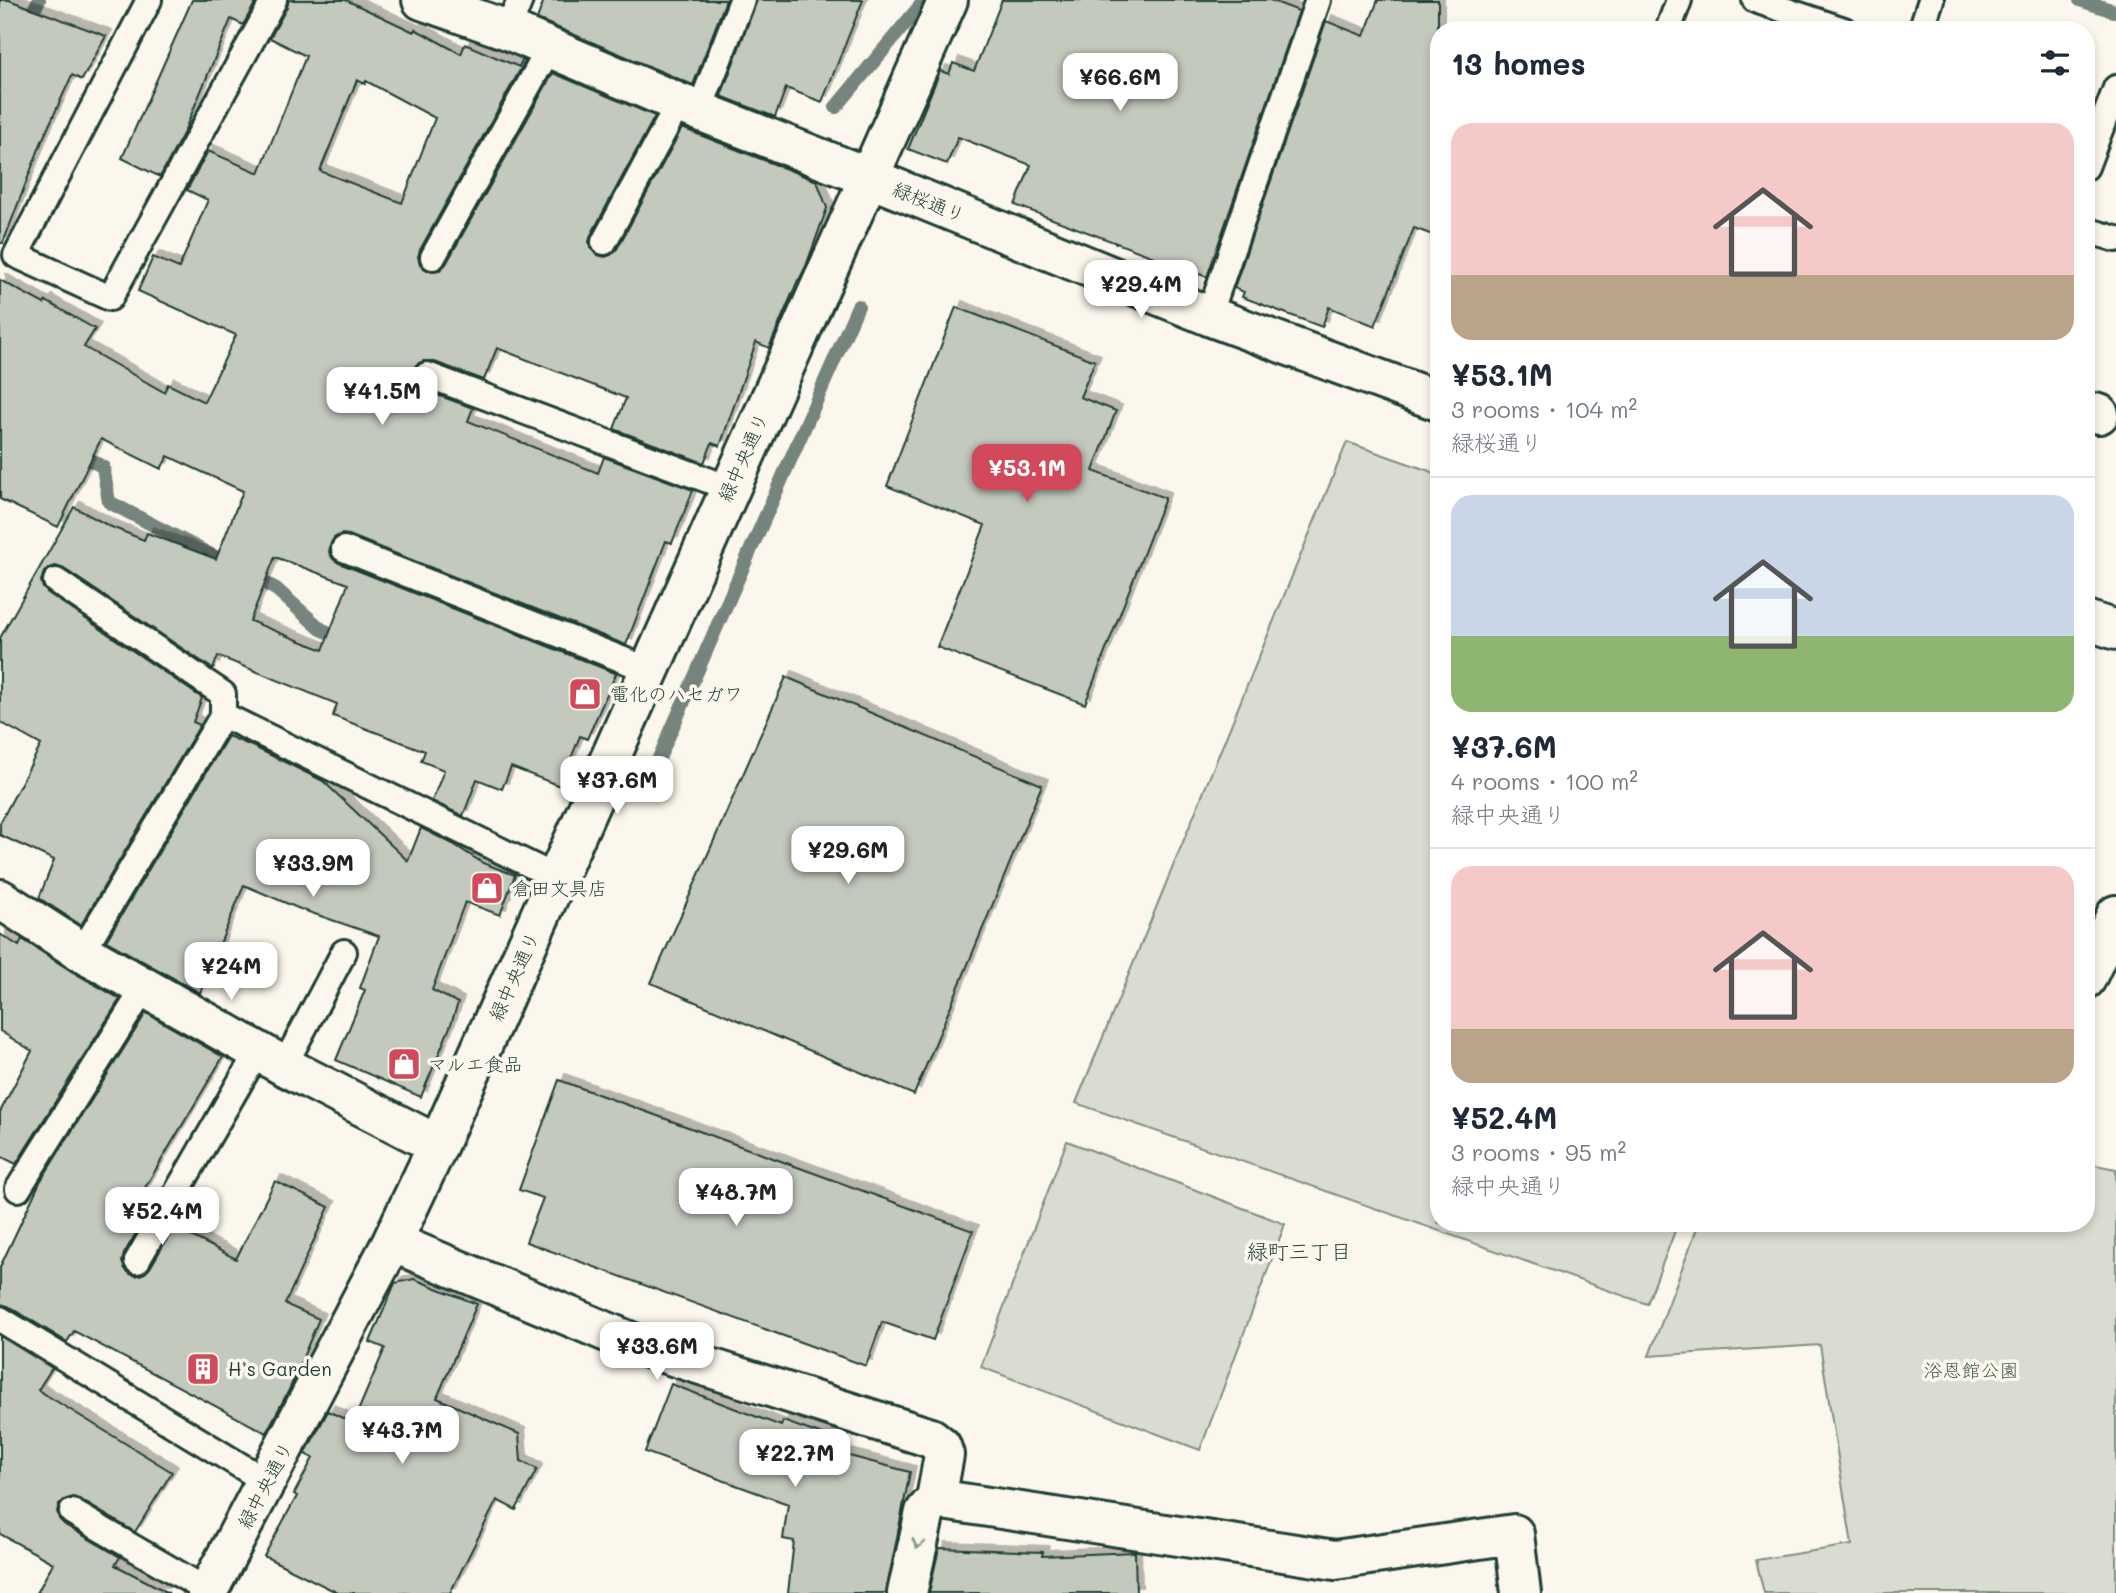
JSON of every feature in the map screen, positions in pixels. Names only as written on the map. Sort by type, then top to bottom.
[{"type":"street","name":"緑桜通り","points":[[422,0],[514,15],[550,47],[689,107],[1209,316],[1430,398]]},
{"type":"street","name":"緑中央通り","points":[[208,1592],[392,1242],[438,1145],[948,0]]},
{"type":"street","points":[[2095,623],[2116,630]]},
{"type":"street","points":[[0,899],[82,952],[271,1059],[438,1145]]},
{"type":"street","points":[[2095,960],[2116,915]]},
{"type":"street","points":[[392,1242],[638,1345],[932,1438],[941,1446],[944,1455],[936,1499],[925,1512],[907,1593]]},
{"type":"street","points":[[936,1499],[1335,1560],[1514,1534],[1521,1593]]},
{"type":"lane","points":[[149,0],[16,255],[110,298],[274,0]]},
{"type":"lane","points":[[604,242],[689,107],[742,0]]},
{"type":"lane","points":[[1209,316],[1318,0]]},
{"type":"lane","points":[[1671,21],[1679,0]]},
{"type":"lane","points":[[1755,0],[1817,21]]},
{"type":"lane","points":[[1924,21],[1931,0]]},
{"type":"lane","points":[[433,257],[550,47]]},
{"type":"lane","points":[[2095,143],[2116,88]]},
{"type":"lane","points":[[2095,233],[2116,239]]},
{"type":"lane","points":[[427,375],[729,488]]},
{"type":"lane","points":[[344,549],[649,670]]},
{"type":"lane","points":[[56,581],[223,694],[223,715],[82,952]]},
{"type":"lane","points":[[223,715],[557,877]]},
{"type":"lane","points":[[137,1261],[344,952]]},
{"type":"lane","points":[[18,1189],[145,987]]},
{"type":"lane","points":[[0,1319],[267,1482]]},
{"type":"lane","points":[[72,1512],[208,1592]]},
{"type":"green space","points":[[1347,442],[1430,471],[1430,1228],[1076,1103]]},
{"type":"green space","points":[[1067,1141],[1285,1224],[1200,1450],[981,1367]]},
{"type":"green space","name":"浴恩館公園","points":[[2095,1165],[2116,1169],[2116,1593],[1764,1593],[1756,1560],[1852,1545],[1820,1345],[1649,1356],[1696,1232],[2095,1232]]},
{"type":"green space","points":[[1442,1232],[1675,1232],[1647,1304]]},
{"type":"building","points":[[0,0],[9,0],[106,36],[82,80],[72,75],[42,141],[3,243],[0,243]]},
{"type":"building","points":[[192,0],[257,0],[243,25],[231,19],[184,132],[160,177],[122,158]]},
{"type":"building","points":[[289,0],[346,0],[414,32],[415,29],[461,54],[465,44],[519,67],[522,60],[525,61],[420,250],[420,264],[426,270],[434,272],[446,264],[553,73],[655,116],[591,235],[591,249],[598,255],[605,257],[617,249],[682,128],[817,181],[827,208],[806,266],[769,348],[756,342],[720,446],[712,443],[704,463],[614,429],[626,398],[497,348],[484,380],[432,361],[424,361],[413,369],[415,384],[421,389],[473,408],[468,421],[598,473],[604,457],[693,490],[672,543],[666,541],[626,645],[349,535],[341,534],[331,543],[329,552],[339,563],[616,674],[587,739],[580,736],[560,786],[511,767],[502,789],[477,779],[463,816],[432,801],[444,770],[421,761],[425,751],[333,716],[337,704],[218,656],[213,669],[64,569],[56,566],[44,572],[41,581],[48,593],[202,698],[193,722],[200,725],[81,925],[39,898],[54,860],[0,835],[0,823],[41,745],[0,722],[0,638],[74,507],[109,526],[144,540],[147,533],[216,559],[243,491],[168,456],[161,469],[101,439],[58,527],[0,499],[0,280],[44,304],[46,301],[95,329],[84,347],[164,392],[168,384],[204,402],[236,335],[138,291],[153,257],[179,268],[208,200],[187,190],[208,151],[259,173],[306,56],[270,38]],"holes":[[[357,80],[365,84],[366,81],[435,118],[402,203],[320,171]],[[275,557],[348,584],[323,650],[250,621]]]},
{"type":"building","points":[[544,0],[726,0],[693,85],[537,19]]},
{"type":"building","points":[[757,0],[863,0],[822,102],[786,88],[775,117],[721,96]]},
{"type":"building","points":[[1002,0],[1270,0],[1299,11],[1207,277],[1015,205],[1031,165],[958,137],[947,164],[908,149],[940,71],[949,74],[953,63],[974,71]]},
{"type":"building","points":[[1378,0],[1438,0],[1438,21],[1430,21],[1430,234],[1414,228],[1375,326],[1329,307],[1322,327],[1242,297],[1244,292],[1234,288],[1326,21],[1364,36]]},
{"type":"building","points":[[956,307],[1095,361],[1080,397],[1116,411],[1093,471],[1165,498],[1085,704],[937,647],[985,525],[887,486]]},
{"type":"building","points":[[786,677],[1042,785],[914,1095],[651,983]]},
{"type":"building","points":[[228,736],[323,781],[408,861],[421,828],[483,863],[515,875],[500,915],[465,902],[432,990],[458,1003],[421,1097],[336,1060],[365,990],[360,988],[379,936],[300,909],[244,885],[200,993],[106,941]]},
{"type":"building","points":[[0,934],[19,946],[22,939],[120,999],[16,1164],[0,1156],[0,1112],[32,1051],[0,1031]]},
{"type":"building","points":[[146,1013],[223,1057],[137,1201],[140,1203],[137,1209],[147,1214],[124,1254],[122,1262],[125,1269],[136,1276],[145,1273],[174,1227],[236,1259],[275,1181],[329,1207],[285,1304],[319,1319],[290,1388],[266,1433],[74,1331],[67,1342],[8,1306],[0,1304],[0,1267],[40,1182]]},
{"type":"building","points":[[559,1080],[973,1231],[933,1340],[882,1322],[866,1366],[526,1242],[543,1198],[519,1190]]},
{"type":"building","points":[[414,1279],[477,1304],[437,1398],[519,1434],[521,1461],[537,1469],[516,1510],[497,1500],[450,1593],[338,1593],[264,1556],[297,1496],[294,1494],[313,1458],[305,1454],[328,1411],[353,1423],[385,1348],[370,1342],[395,1283]]},
{"type":"building","points":[[0,1336],[52,1368],[38,1390],[172,1472],[135,1532],[73,1497],[64,1500],[57,1511],[59,1519],[65,1525],[120,1557],[115,1565],[169,1593],[37,1593],[53,1563],[0,1534]]},
{"type":"building","points":[[671,1384],[781,1426],[783,1421],[842,1442],[838,1453],[910,1472],[886,1593],[788,1593],[794,1541],[783,1539],[788,1504],[645,1452]]},
{"type":"building","points":[[939,1548],[1043,1552],[1042,1556],[1135,1552],[1136,1593],[929,1593]]},
{"type":"waterway","points":[[25,27],[39,0]]},
{"type":"waterway","points":[[836,107],[925,0]]},
{"type":"waterway","points":[[2080,0],[2114,11]]},
{"type":"waterway","points":[[652,774],[858,306]]},
{"type":"waterway","points":[[74,450],[103,467],[109,502],[232,566]]},
{"type":"waterway","points":[[250,575],[276,589],[321,629],[345,640]]},
{"type":"place","name":"電化のハセガワ","points":[[585,694]]},
{"type":"place","name":"倉田文具店","points":[[487,888]]},
{"type":"place","name":"マルエ食品","points":[[404,1064]]},
{"type":"place","name":"H’s Garden","points":[[203,1369]]},
{"type":"district","name":"緑町三丁目","points":[[1299,1252]]}]
